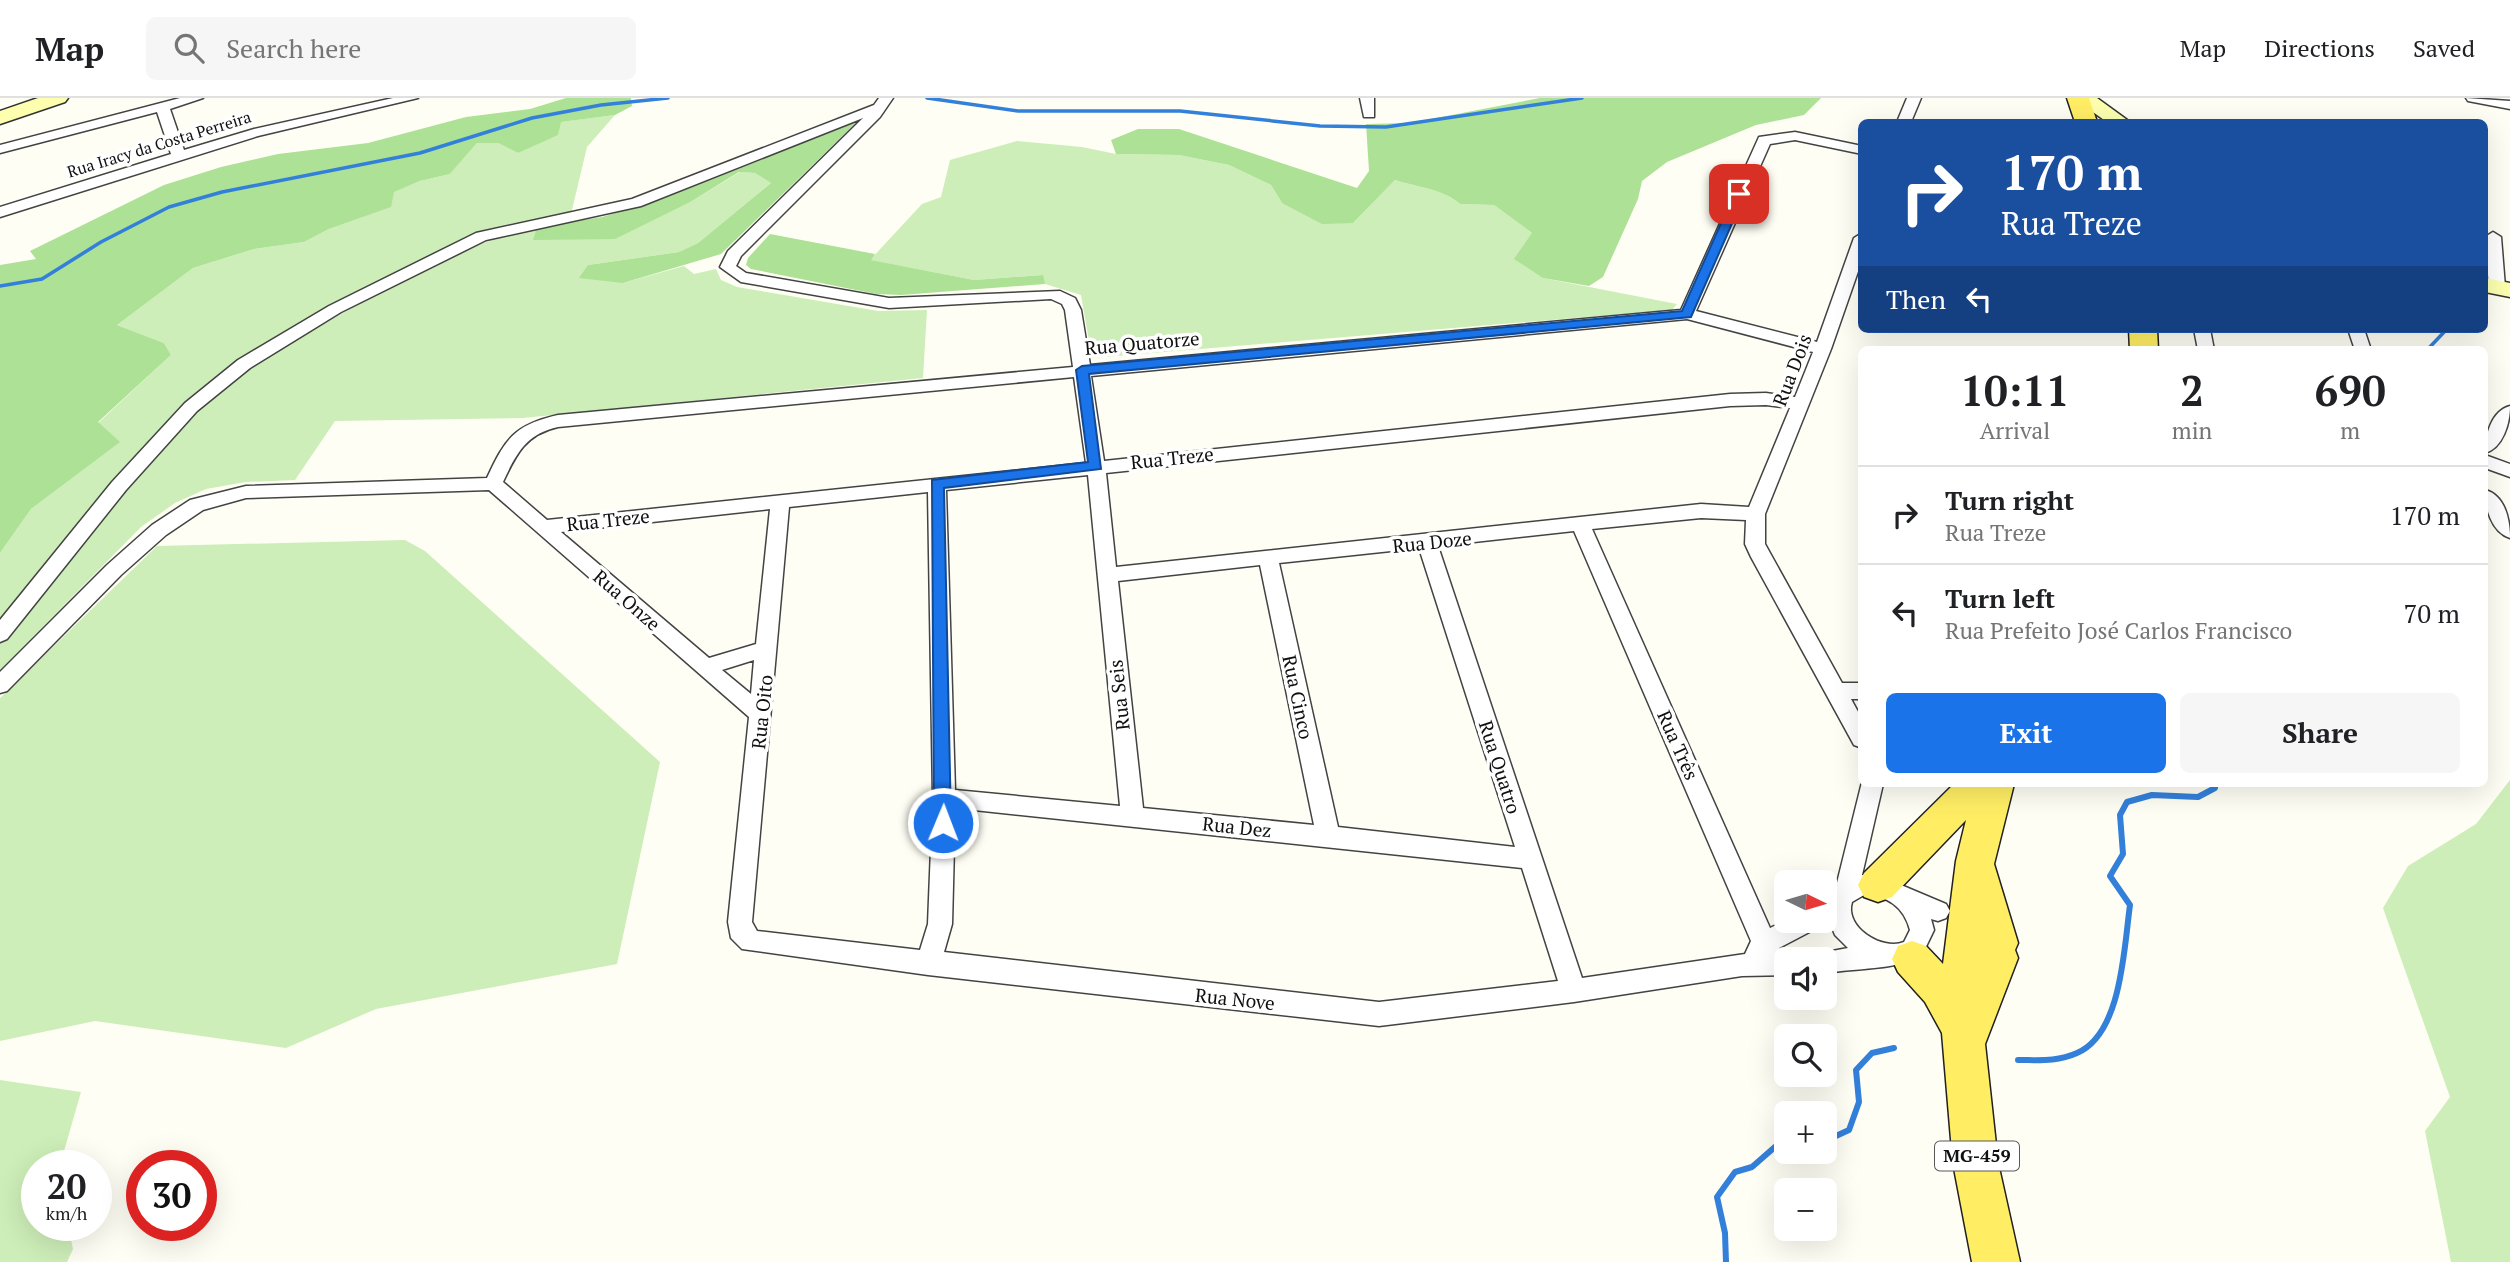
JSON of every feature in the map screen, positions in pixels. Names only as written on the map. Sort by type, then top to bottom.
[{"type":"main road","points":[[1858,899],[1975,787]]},
{"type":"main road","name":"MG-459","points":[[1995,787],[1976,858],[1953,912],[1940,955],[1962,1038],[1979,1172],[1996,1262]]},
{"type":"main road","points":[[1940,955],[1976,858]]},
{"type":"street","points":[[0,118],[58,98]]},
{"type":"street","points":[[0,149],[196,98]]},
{"type":"street","name":"Rua Iracy da Costa Perreira","points":[[0,212],[254,133],[365,103],[411,98]]},
{"type":"street","points":[[1367,98],[1369,114]]},
{"type":"street","points":[[1906,119],[1914,98]]},
{"type":"street","points":[[2065,98],[2083,109],[2111,119]]},
{"type":"street","points":[[2473,98],[2510,105]]},
{"type":"street","points":[[0,634],[119,486],[191,407],[244,364],[335,309],[481,236],[636,202],[883,102]]},
{"type":"street","name":"Rua Seis","points":[[883,102],[734,254],[728,267],[741,277],[875,302],[916,303],[1040,293],[1062,296],[1073,310],[1096,466],[1132,816]]},
{"type":"street","points":[[162,107],[179,155]]},
{"type":"street","points":[[1687,314],[1764,140],[1795,136],[1858,149]]},
{"type":"street","points":[[2497,287],[2489,236],[2510,243]]},
{"type":"street","name":"Rua Dois","points":[[1756,514],[1823,349],[1858,249]]},
{"type":"street","name":"Rua Quatorze","points":[[494,484],[517,437],[540,424],[1687,314],[1823,349]]},
{"type":"street","name":"Rua Treze","points":[[543,527],[1730,400],[1766,399],[1801,404]]},
{"type":"street","points":[[2488,443],[2510,412]]},
{"type":"street","points":[[2488,462],[2510,471]]},
{"type":"street","points":[[0,685],[114,570],[159,530],[197,505],[246,492],[494,484]]},
{"type":"street","name":"Rua Onze","points":[[494,484],[762,716]]},
{"type":"street","points":[[928,964],[940,924],[944,798],[937,484]]},
{"type":"street","points":[[2488,500],[2510,531]]},
{"type":"street","name":"Rua Oito","points":[[740,922],[762,716],[780,501]]},
{"type":"street","name":"Rua Doze","points":[[1107,575],[1700,511],[1756,514]]},
{"type":"street","points":[[1756,514],[1755,544],[1858,732]]},
{"type":"street","name":"Rua Três","points":[[1581,525],[1774,955]]},
{"type":"street","name":"Rua Quatro","points":[[1427,542],[1574,991]]},
{"type":"street","name":"Rua Cinco","points":[[1268,559],[1328,836]]},
{"type":"street","points":[[705,667],[767,649]]},
{"type":"street","points":[[1835,691],[1858,691]]},
{"type":"street","points":[[1872,787],[1858,899],[1840,924],[1850,937],[1865,948],[1940,955]]},
{"type":"street","name":"Rua Dez","points":[[944,798],[1530,859]]},
{"type":"street","points":[[1858,899],[1953,912]]},
{"type":"street","points":[[1858,899],[1917,912],[1940,955]]},
{"type":"street","points":[[1940,955],[1930,915],[1953,912]]},
{"type":"street","name":"Rua Nove","points":[[740,922],[744,937],[760,945],[1380,1014],[1574,991],[1742,965],[1774,957]]},
{"type":"street","points":[[1785,947],[1798,933]]},
{"type":"street","points":[[1837,961],[1940,955]]},
{"type":"green space","points":[[566,98],[631,98],[632,106],[615,115],[561,122],[558,135],[518,153],[498,143],[477,143],[450,174],[420,181],[394,192],[391,207],[329,229],[304,242],[254,249],[193,268],[117,325],[164,343],[171,355],[98,422],[120,442],[31,509],[0,553],[0,265],[36,259],[30,251],[164,185],[221,167],[278,154],[368,143],[466,117],[530,109]]},
{"type":"green space","points":[[1540,98],[1821,98],[1804,115],[1756,125],[1667,162],[1642,181],[1638,199],[1603,277],[1589,286],[1543,278],[1514,259],[1532,233],[1494,205],[1460,204],[1438,192],[1395,180],[1353,223],[1322,224],[1282,203],[1271,185],[1229,165],[1179,155],[1116,154],[1111,140],[1138,129],[1179,129],[1357,188],[1369,171],[1366,124],[1410,123]]},
{"type":"green space","points":[[615,115],[587,147],[571,214],[505,225],[480,233],[374,284],[177,412],[135,456],[0,624],[0,553],[31,509],[119,442],[98,423],[171,355],[164,343],[117,325],[193,268],[254,249],[304,242],[329,229],[390,207],[393,192],[420,181],[450,174],[477,143],[498,143],[518,153],[560,122]]},
{"type":"green space","points":[[860,119],[721,254],[623,283],[579,278],[588,265],[679,252],[698,243],[771,183],[755,173],[739,172],[692,201],[615,239],[533,240],[537,227],[602,217],[659,200]]},
{"type":"green space","points":[[1017,141],[1082,147],[1116,154],[1179,155],[1229,165],[1271,185],[1282,203],[1353,223],[1395,180],[1438,192],[1460,204],[1494,205],[1532,233],[1543,278],[1677,304],[1672,310],[1092,358],[1081,295],[1045,284],[1042,275],[974,280],[870,260],[922,204],[941,197],[950,160]]},
{"type":"green space","points":[[740,172],[755,173],[771,183],[698,243],[679,252],[588,265],[623,283],[684,266],[694,274],[716,269],[721,280],[737,287],[878,311],[927,310],[923,378],[523,418],[335,421],[295,480],[246,482],[206,489],[175,503],[141,527],[0,670],[0,640],[107,507],[194,414],[257,364],[378,293],[466,250],[537,227],[534,240],[692,201]]},
{"type":"green space","points":[[770,234],[875,254],[871,260],[974,280],[1043,275],[1045,284],[901,295],[876,294],[751,269],[746,265],[748,258]]},
{"type":"green space","points":[[405,540],[425,551],[660,762],[617,964],[376,1009],[286,1048],[95,1021],[0,1041],[0,698],[157,546]]},
{"type":"green space","points":[[2510,780],[2510,1262],[2451,1262],[2425,1131],[2450,1097],[2383,908],[2408,866],[2476,824]]},
{"type":"green space","points":[[0,1080],[81,1092],[64,1150],[21,1150],[21,1241],[71,1241],[73,1249],[67,1262],[0,1262]]},
{"type":"waterway","points":[[0,286],[42,279],[101,242],[169,207],[222,192],[420,153],[532,118],[601,105],[668,98]]},
{"type":"waterway","points":[[927,98],[1018,111],[1180,111],[1320,126],[1386,127],[1582,98]]},
{"type":"waterway","points":[[2431,346],[2443,333]]},
{"type":"waterway","points":[[2018,1060],[2055,1059],[2077,1053],[2092,1043],[2112,1009],[2122,965],[2130,905],[2110,876],[2123,854],[2120,815],[2127,802],[2152,795],[2198,797],[2215,787]]},
{"type":"waterway","points":[[1837,1136],[1849,1130],[1859,1102],[1856,1070],[1872,1053],[1894,1048]]},
{"type":"waterway","points":[[1726,1262],[1725,1233],[1717,1197],[1735,1172],[1752,1167],[1774,1148]]},
{"type":"route","points":[[943,823],[937,484],[1096,466],[1082,370],[1687,314],[1739,194]]}]
